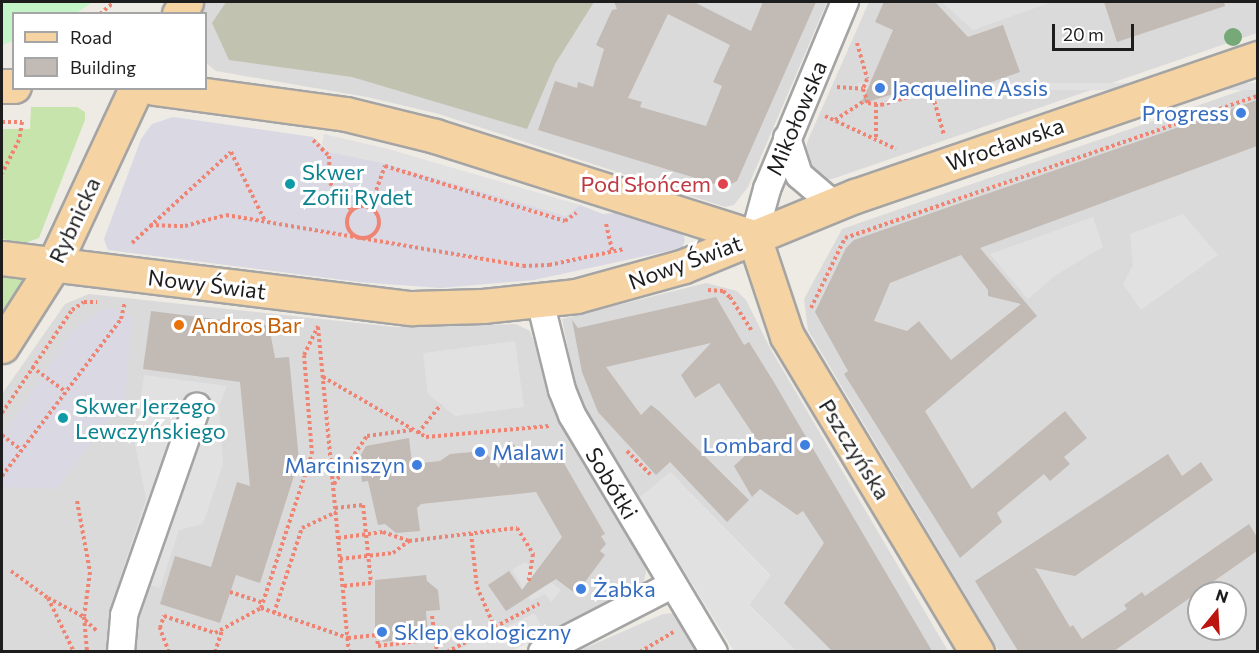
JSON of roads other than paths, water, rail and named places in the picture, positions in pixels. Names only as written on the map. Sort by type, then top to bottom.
[{"type":"main road","name":"Wrocławska","points":[[754,237],[833,204],[1257,58]]},
{"type":"main road","name":"Rybnicka","points":[[2,346],[53,266],[135,90]]},
{"type":"main road","name":"Nowy Świat","points":[[169,90],[346,114],[435,136],[754,237]]},
{"type":"main road","name":"Nowy Świat","points":[[2,258],[412,308],[540,301],[650,277],[754,237]]},
{"type":"main road","name":"Pszczyńska","points":[[754,237],[787,336],[977,651]]},
{"type":"street","name":"Mikołowska","points":[[754,237],[761,204],[845,2]]},
{"type":"street","points":[[787,138],[799,174],[833,204]]},
{"type":"street","name":"Sobótki","points":[[540,301],[562,390],[572,415],[672,585],[714,651]]},
{"type":"street","points":[[122,651],[124,615],[197,406]]},
{"type":"street","points":[[542,651],[672,585]]},
{"type":"place","name":"Jacqueline Assis","points":[[880,88]]},
{"type":"place","name":"Progress","points":[[1241,113]]},
{"type":"place","name":"Skwer Zofii Rydet","points":[[290,184]]},
{"type":"place","name":"Pod Słońcem","points":[[723,184]]},
{"type":"place","name":"Andros Bar","points":[[179,325]]},
{"type":"place","name":"Skwer Jerzego Lewczyńskiego","points":[[63,418]]},
{"type":"place","name":"Lombard","points":[[805,445]]},
{"type":"place","name":"Malawi","points":[[480,452]]},
{"type":"place","name":"Marciniszyn","points":[[417,465]]},
{"type":"place","name":"Żabka","points":[[581,589]]},
{"type":"place","name":"Sklep ekologiczny","points":[[382,632]]}]
